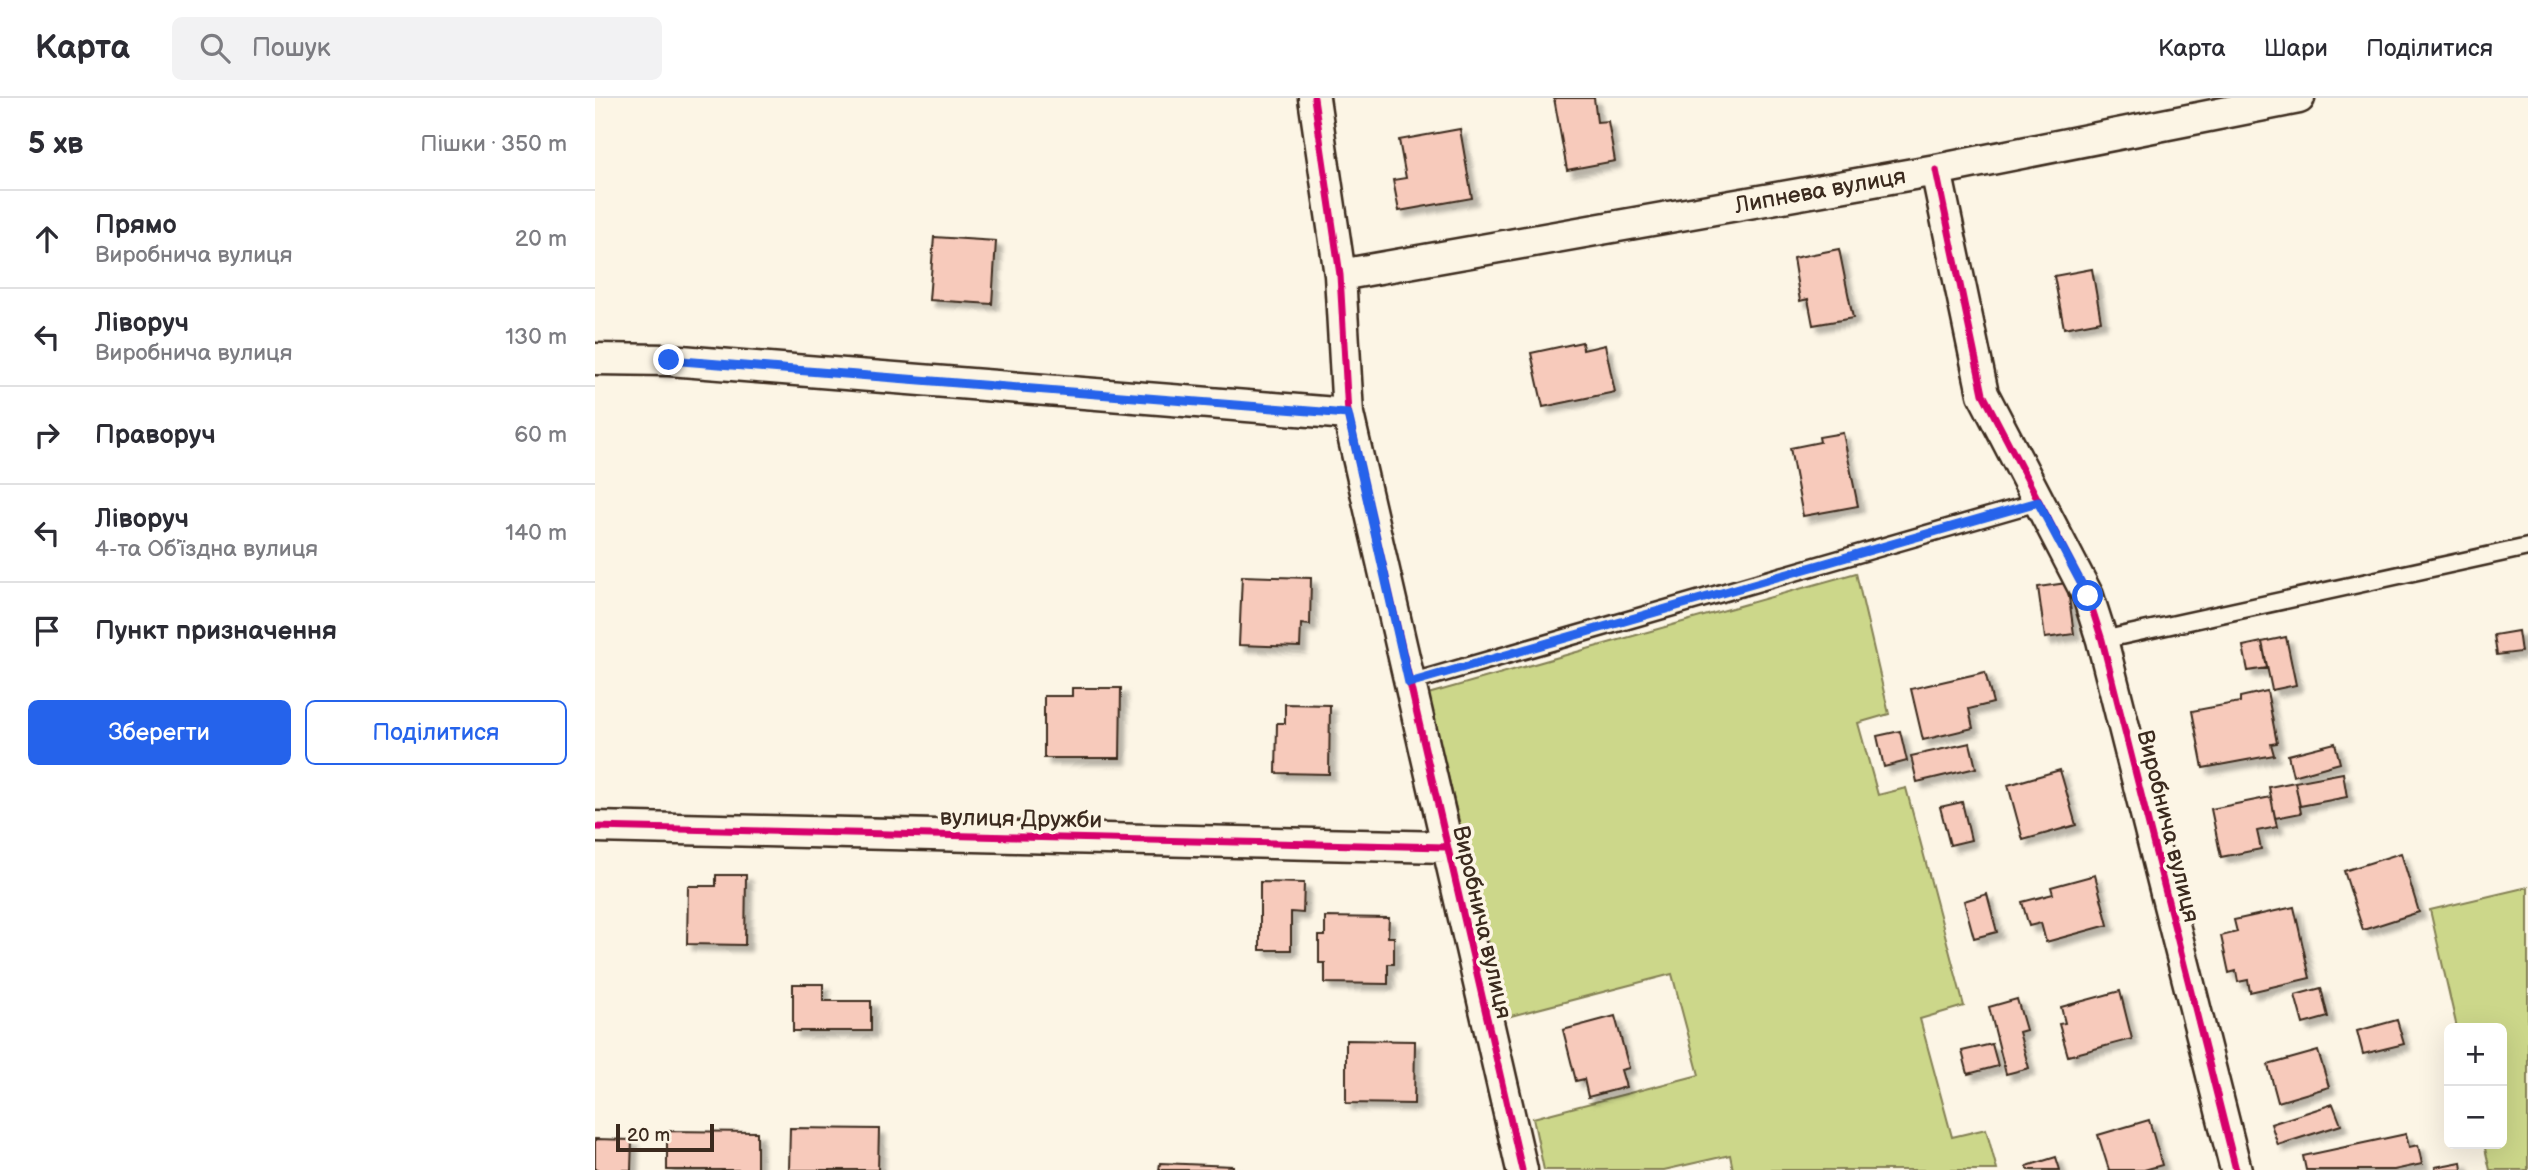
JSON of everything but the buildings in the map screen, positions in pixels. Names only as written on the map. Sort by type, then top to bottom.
[{"type":"street","name":"Виробнича вулиця","points":[[1314,98],[1340,275],[1348,414],[1522,1170]]},
{"type":"street","name":"Липнева вулиця","points":[[1340,275],[1936,170],[2299,98]]},
{"type":"street","name":"Виробнича вулиця","points":[[1936,170],[1983,394],[2088,596],[2102,640],[2235,1170]]},
{"type":"street","points":[[595,359],[669,360],[1348,414]]},
{"type":"street","name":"вулиця Дружби","points":[[595,827],[1446,848]]},
{"type":"lane","points":[[1409,683],[2038,502]]},
{"type":"lane","points":[[2102,640],[2528,547]]},
{"type":"green space","points":[[1856,573],[1889,714],[1858,723],[1878,795],[1906,788],[1964,1006],[1920,1019],[1952,1137],[1986,1129],[1997,1170],[1733,1170],[1730,1155],[1664,1170],[1544,1170],[1533,1118],[1699,1075],[1672,974],[1507,1017],[1428,694]]},
{"type":"green space","points":[[2528,887],[2528,1170],[2490,1170],[2485,1149],[2507,1149],[2507,1023],[2456,1023],[2430,910]]},
{"type":"cycle path","points":[[1314,98],[1340,275],[1348,414],[1522,1170]]},
{"type":"cycle path","points":[[1936,170],[1983,394],[2088,596],[2102,640],[2236,1170]]},
{"type":"cycle path","points":[[595,827],[1446,847]]},
{"type":"route","points":[[669,360],[1348,414],[1409,683],[2038,502],[2088,596]]}]
